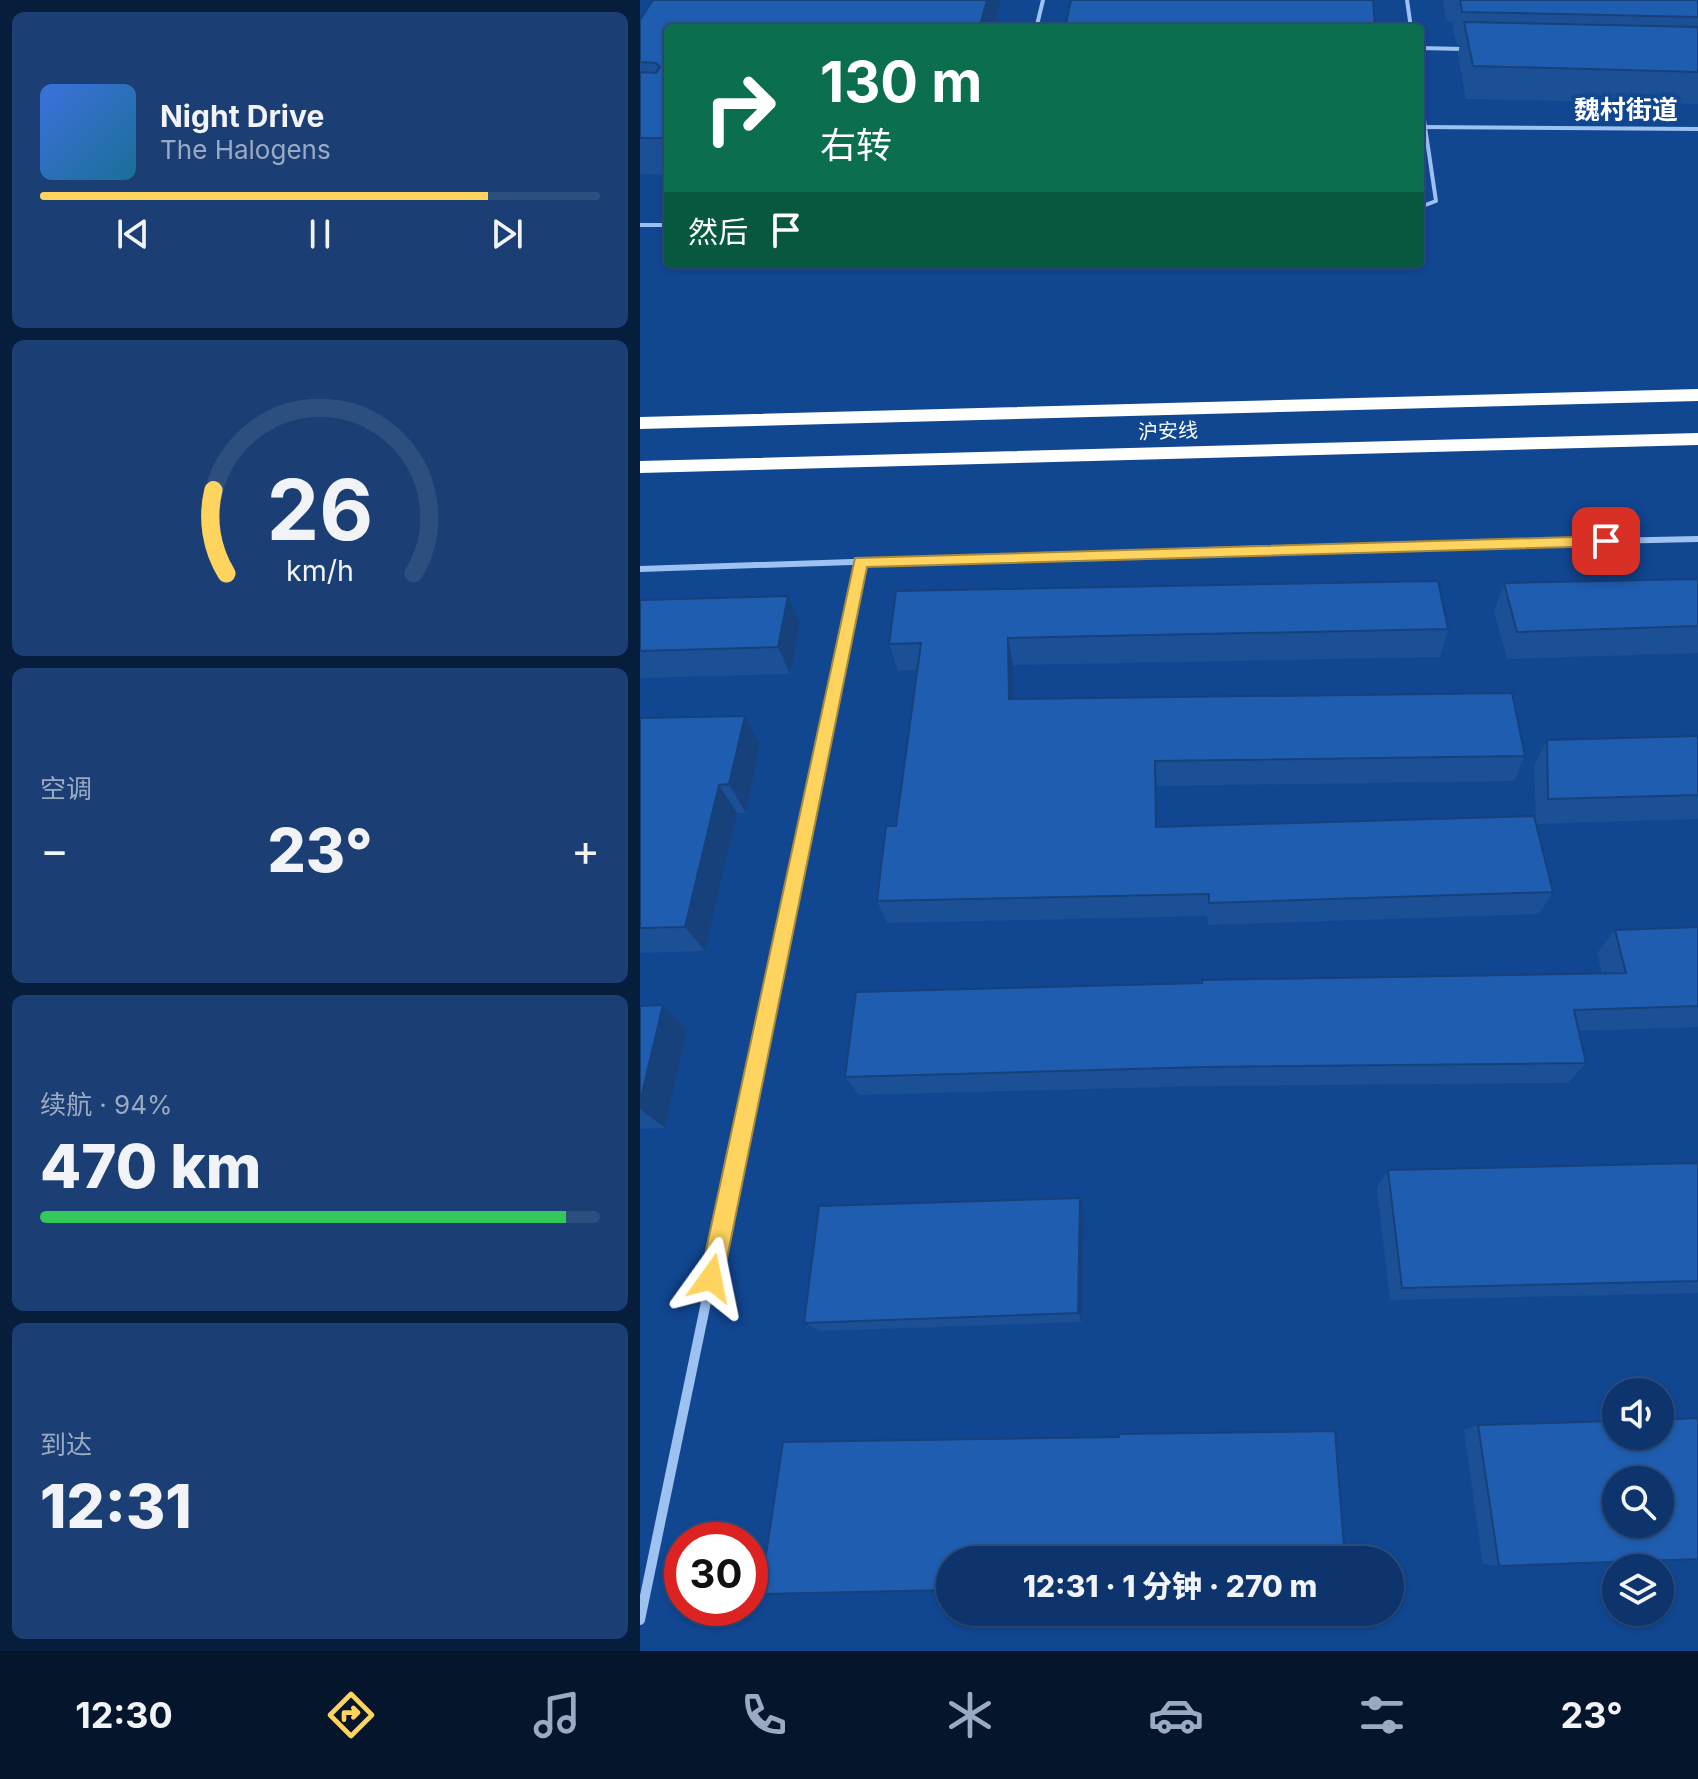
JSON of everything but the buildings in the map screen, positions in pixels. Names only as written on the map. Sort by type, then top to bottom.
[{"type":"highway","name":"沪安线","points":[[640,423],[1698,395]]},
{"type":"highway","name":"沪安线","points":[[640,467],[1698,439]]},
{"type":"street","points":[[640,569],[1698,539]]},
{"type":"street","points":[[640,1620],[860,562]]},
{"type":"lane","points":[[1037,24],[1043,0]]},
{"type":"lane","points":[[1407,0],[1410,24]]},
{"type":"lane","points":[[1424,48],[1466,49]]},
{"type":"lane","points":[[1424,127],[1698,129]]},
{"type":"lane","points":[[1424,138],[1436,201],[1424,206]]},
{"type":"lane","points":[[640,225],[664,225]]},
{"type":"district","name":"魏村街道","points":[[1626,110]]},
{"type":"route","points":[[711,1278],[860,562],[1606,541]]}]
